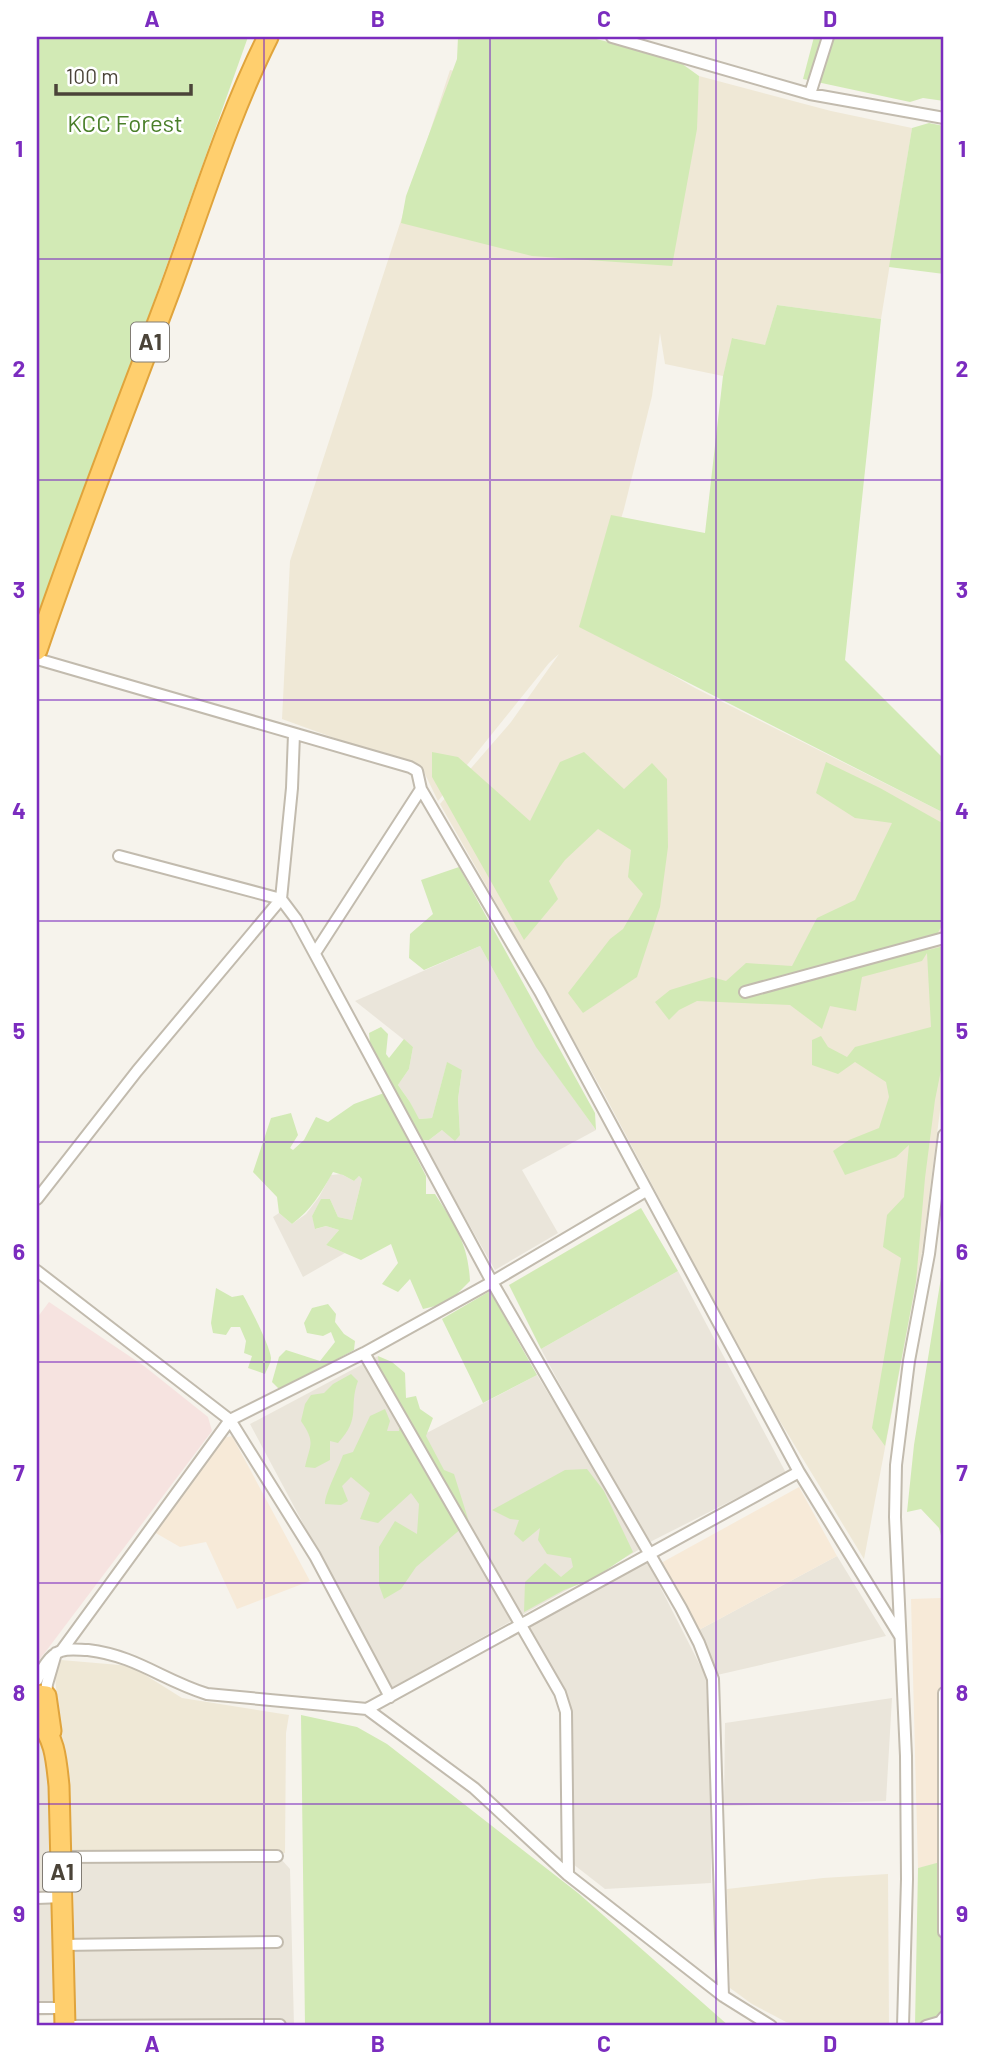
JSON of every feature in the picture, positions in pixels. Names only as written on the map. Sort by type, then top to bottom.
[{"type":"highway","name":"A1","points":[[37,650],[216,165],[268,37]]},
{"type":"highway","name":"A1","points":[[40,1700],[51,1737],[59,1786],[65,2020]]},
{"type":"street","points":[[612,37],[810,94],[944,118]]},
{"type":"street","points":[[810,94],[828,37]]},
{"type":"street","points":[[37,659],[417,771],[421,789],[540,992],[799,1472],[902,1639]]},
{"type":"street","points":[[37,1199],[136,1070],[281,899],[292,788],[294,734]]},
{"type":"street","points":[[315,953],[421,789]]},
{"type":"street","points":[[119,856],[281,899],[296,919],[492,1282],[699,1643],[713,1679],[723,1996]]},
{"type":"street","points":[[745,992],[944,938]]},
{"type":"street","points":[[903,2026],[907,1866],[906,1756],[895,1517],[896,1465],[909,1361],[929,1254],[944,1135]]},
{"type":"street","points":[[40,1700],[48,1661],[59,1652],[230,1420],[364,1353],[492,1282],[646,1191]]},
{"type":"street","points":[[37,1271],[230,1420],[315,1556],[390,1697]]},
{"type":"street","points":[[364,1353],[550,1675],[566,1712],[568,1875]]},
{"type":"street","points":[[367,1709],[799,1472]]},
{"type":"street","points":[[59,1652],[83,1650],[123,1656],[184,1687],[206,1694],[367,1709],[474,1788],[568,1875],[723,1996],[771,2026]]},
{"type":"street","points":[[40,1700],[59,1652]]},
{"type":"street","points":[[944,1693],[944,1932]]},
{"type":"street","points":[[62,1857],[277,1856]]},
{"type":"street","points":[[37,1898],[63,1897]]},
{"type":"street","points":[[62,1945],[278,1942]]},
{"type":"street","points":[[37,2008],[65,2020],[280,2025]]},
{"type":"street","points":[[926,2026],[944,2018]]},
{"type":"shaded area","points":[[450,70],[696,127],[699,76],[831,111],[912,128],[881,319],[777,305],[765,346],[733,338],[723,376],[665,364],[660,333],[652,396],[624,509],[588,627],[695,688],[944,813],[944,1079],[922,1252],[864,1559],[761,1390],[602,1090],[440,804],[511,722],[559,654],[438,801],[423,770],[282,719],[290,561]]},
{"type":"shaded area","points":[[480,946],[536,1046],[596,1130],[522,1170],[558,1233],[495,1270],[421,1140],[429,1140],[442,1130],[460,1135],[458,1099],[462,1070],[447,1063],[432,1118],[418,1119],[398,1085],[409,1069],[413,1047],[355,1001]]},
{"type":"shaded area","points":[[341,1174],[354,1181],[359,1176],[362,1179],[352,1220],[338,1217],[330,1199],[321,1200],[312,1216],[316,1229],[326,1226],[339,1230],[326,1245],[345,1253],[303,1277],[273,1217],[279,1213],[292,1224],[306,1214],[331,1175]]},
{"type":"shaded area","points":[[678,1271],[786,1473],[650,1542],[603,1465],[541,1349]]},
{"type":"shaded area","points":[[49,1302],[144,1366],[208,1417],[212,1431],[37,1663],[37,1318]]},
{"type":"shaded area","points":[[378,1356],[421,1436],[537,1375],[642,1548],[391,1688],[250,1424]]},
{"type":"shaded area","points":[[232,1436],[310,1581],[237,1609],[206,1542],[180,1547],[154,1532],[223,1438]]},
{"type":"shaded area","points":[[799,1487],[837,1556],[697,1631],[661,1563]]},
{"type":"shaded area","points":[[837,1556],[886,1636],[717,1675],[697,1631]]},
{"type":"shaded area","points":[[647,1561],[706,1677],[711,1883],[605,1889],[573,1864],[570,1711],[525,1627]]},
{"type":"shaded area","points":[[941,1598],[939,1863],[918,1868],[911,1599]]},
{"type":"shaded area","points":[[61,1660],[131,1666],[182,1698],[289,1715],[286,1733],[285,1853],[71,1853],[55,1676]]},
{"type":"shaded area","points":[[892,1698],[886,1801],[724,1806],[725,1723]]},
{"type":"shaded area","points":[[37,1727],[42,1732],[58,1848],[58,2015],[37,2016]]},
{"type":"shaded area","points":[[281,1859],[290,1869],[294,2026],[74,2026],[74,1862]]},
{"type":"shaded area","points":[[888,1874],[889,2026],[805,2026],[786,2022],[752,2004],[730,1988],[727,1889]]},
{"type":"green space","name":"KCC Forest","points":[[37,37],[248,37],[37,629]]},
{"type":"green space","points":[[458,37],[588,37],[674,58],[699,76],[697,129],[672,266],[532,256],[401,223],[406,196],[457,59]]},
{"type":"green space","points":[[814,37],[944,37],[944,101],[923,98],[910,102],[803,79]]},
{"type":"green space","points":[[929,123],[944,126],[944,274],[889,267],[912,128]]},
{"type":"green space","points":[[777,305],[881,319],[845,660],[944,759],[944,813],[579,627],[611,515],[705,533],[723,376],[732,338],[765,345]]},
{"type":"green space","points":[[432,752],[458,757],[530,821],[560,762],[584,752],[624,789],[652,763],[667,779],[668,847],[660,907],[637,977],[583,1013],[568,993],[610,939],[623,929],[643,894],[628,877],[631,850],[598,829],[565,860],[549,881],[558,899],[524,940],[432,777]]},
{"type":"green space","points":[[826,762],[880,788],[944,824],[944,922],[928,950],[944,946],[944,1055],[925,1178],[916,1282],[885,1446],[872,1428],[901,1258],[883,1247],[887,1215],[904,1197],[909,1145],[896,1157],[845,1175],[833,1151],[849,1140],[879,1128],[889,1097],[886,1082],[855,1062],[838,1074],[812,1065],[812,1040],[821,1036],[828,1047],[847,1057],[855,1047],[931,1027],[927,953],[922,961],[862,977],[856,1011],[830,1006],[822,1029],[790,1005],[697,1001],[679,1010],[669,1020],[655,1002],[670,990],[712,977],[726,981],[746,963],[792,966],[817,918],[855,900],[892,823],[855,818],[816,793]]},
{"type":"green space","points":[[459,867],[595,1113],[596,1130],[536,1047],[480,946],[424,970],[409,958],[410,934],[433,914],[421,880]]},
{"type":"green space","points":[[381,1027],[388,1034],[386,1054],[389,1058],[404,1039],[413,1047],[409,1069],[398,1085],[419,1119],[432,1118],[447,1062],[462,1070],[458,1099],[460,1135],[455,1141],[442,1130],[429,1140],[421,1140],[370,1043],[369,1033]]},
{"type":"green space","points":[[384,1093],[426,1176],[426,1194],[435,1194],[463,1245],[470,1281],[448,1303],[423,1309],[410,1279],[398,1292],[382,1284],[398,1263],[391,1244],[361,1260],[326,1245],[339,1230],[326,1226],[315,1229],[312,1216],[321,1199],[330,1199],[338,1217],[352,1220],[362,1179],[359,1176],[354,1181],[333,1172],[310,1207],[292,1224],[279,1213],[277,1197],[253,1172],[271,1118],[291,1113],[298,1135],[290,1148],[293,1150],[304,1140],[316,1117],[328,1122],[354,1104]]},
{"type":"green space","points":[[641,1208],[678,1271],[541,1349],[509,1285]]},
{"type":"green space","points":[[944,1259],[944,1547],[939,1528],[921,1509],[907,1512],[914,1445]]},
{"type":"green space","points":[[216,1288],[232,1297],[243,1295],[270,1353],[271,1360],[265,1374],[248,1368],[252,1356],[244,1353],[246,1341],[240,1327],[231,1327],[226,1335],[213,1333],[211,1323]]},
{"type":"green space","points":[[490,1291],[537,1375],[483,1403],[442,1319]]},
{"type":"green space","points":[[328,1304],[336,1314],[335,1322],[344,1334],[355,1341],[354,1350],[280,1390],[272,1382],[279,1357],[286,1350],[320,1361],[335,1342],[331,1332],[323,1336],[307,1333],[304,1323],[312,1308]]},
{"type":"green space","points":[[378,1356],[392,1362],[405,1373],[406,1398],[416,1396],[420,1409],[433,1418],[426,1436],[444,1470],[454,1474],[469,1522],[416,1567],[401,1589],[384,1599],[379,1585],[379,1547],[395,1521],[417,1534],[419,1504],[411,1493],[378,1523],[360,1519],[370,1493],[351,1477],[342,1486],[348,1501],[341,1505],[325,1504],[343,1455],[353,1452],[370,1416],[385,1409],[390,1421],[387,1431],[399,1431],[398,1402],[380,1373]]},
{"type":"green space","points":[[351,1374],[358,1381],[350,1426],[338,1443],[330,1441],[330,1460],[315,1468],[305,1467],[310,1439],[301,1421],[305,1404],[311,1395],[324,1393],[333,1384]]},
{"type":"green space","points":[[587,1469],[604,1491],[633,1552],[593,1579],[564,1590],[524,1612],[525,1582],[545,1563],[561,1577],[573,1567],[571,1558],[547,1554],[538,1540],[540,1528],[523,1542],[514,1534],[519,1520],[510,1519],[492,1510],[565,1470]]},
{"type":"green space","points":[[301,1715],[357,1727],[387,1744],[578,1893],[729,2026],[305,2026]]},
{"type":"green space","points":[[944,1861],[944,2026],[915,2026],[918,1868]]}]
